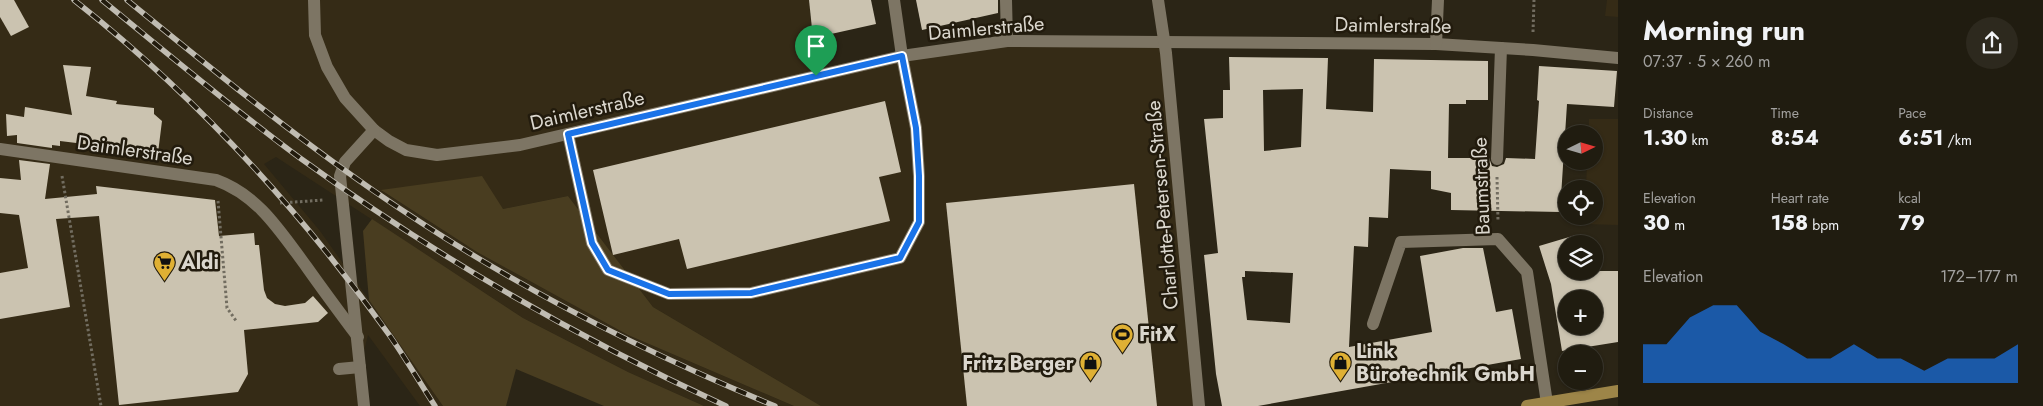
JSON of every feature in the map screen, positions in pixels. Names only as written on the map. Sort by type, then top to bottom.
[{"type":"main road","points":[[1527,406],[1618,391]]},
{"type":"street","name":"Daimlerstraße","points":[[314,0],[316,35],[327,67],[345,98],[374,130],[406,150],[437,155],[520,145],[902,56],[1008,41],[1436,44],[1618,58]]},
{"type":"street","points":[[568,134],[592,243],[608,270],[669,294],[751,293],[900,258],[919,222],[919,176],[916,128],[902,56],[894,0]]},
{"type":"street","points":[[1006,0],[1008,41]]},
{"type":"street","name":"Charlotte-Petersen-Straße","points":[[1158,0],[1165,41],[1199,406]]},
{"type":"street","points":[[1436,44],[1438,0]]},
{"type":"street","name":"Baumstraße","points":[[1497,159],[1502,48]]},
{"type":"street","points":[[364,406],[340,176],[345,162],[374,130]]},
{"type":"street","name":"Daimlerstraße","points":[[0,149],[216,180],[238,190],[258,205],[270,218],[358,337]]},
{"type":"street","points":[[1373,324],[1400,242],[1498,239]]},
{"type":"street","name":"Baumstraße","points":[[1498,239],[1527,272],[1546,403]]},
{"type":"street","points":[[339,369],[360,367]]},
{"type":"path","points":[[1533,50],[1534,0]]},
{"type":"path","points":[[59,158],[101,406]]},
{"type":"path","name":"Baumstraße","points":[[1497,159],[1498,239]]},
{"type":"path","points":[[216,180],[227,308],[237,322]]},
{"type":"path","points":[[258,205],[342,199]]},
{"type":"shaded area","points":[[0,0],[809,0],[816,75],[1007,41],[1165,41],[1199,406],[821,406],[653,307],[568,196],[503,209],[382,191],[477,252],[628,335],[794,406],[704,406],[628,372],[523,318],[276,157],[264,164],[320,231],[443,406],[420,406],[368,335],[360,367],[363,406],[0,406]]},
{"type":"shaded area","points":[[1607,0],[1618,0],[1618,17],[1605,16]]},
{"type":"shaded area","points":[[1589,119],[1618,119],[1618,225],[1603,225],[1603,180],[1586,180],[1587,170],[1603,170],[1603,125],[1589,125]]},
{"type":"shaded area","points":[[482,176],[503,209],[568,196],[653,307],[821,406],[794,406],[628,335],[477,252],[381,190]]},
{"type":"shaded area","points":[[372,219],[523,318],[628,372],[704,406],[604,406],[516,369],[506,406],[443,406],[369,300],[363,231]]},
{"type":"building","points":[[0,0],[14,0],[29,27],[11,36],[0,17]]},
{"type":"building","points":[[809,0],[871,0],[876,24],[813,38]]},
{"type":"building","points":[[916,0],[998,0],[998,13],[922,30]]},
{"type":"building","points":[[1229,57],[1328,58],[1326,109],[1373,112],[1374,59],[1488,61],[1488,100],[1466,100],[1466,104],[1449,104],[1448,158],[1489,158],[1492,166],[1497,167],[1504,164],[1506,158],[1535,159],[1539,101],[1537,100],[1539,66],[1617,71],[1614,107],[1567,104],[1566,125],[1558,125],[1558,170],[1563,170],[1562,180],[1558,180],[1558,212],[1451,210],[1451,193],[1431,189],[1431,171],[1390,169],[1388,218],[1369,217],[1368,247],[1354,246],[1349,347],[1432,332],[1420,256],[1463,248],[1483,248],[1496,312],[1512,309],[1521,359],[1258,406],[1222,406],[1216,374],[1204,255],[1218,253],[1204,119],[1223,118],[1223,90],[1230,90]],"holes":[[[1303,89],[1301,147],[1264,151],[1263,90]],[[1245,271],[1293,273],[1290,323],[1247,320],[1242,277],[1245,277]]]},
{"type":"building","points":[[63,65],[91,67],[86,96],[117,101],[116,104],[154,108],[154,114],[162,121],[158,153],[60,141],[60,146],[52,145],[52,148],[17,143],[17,135],[7,136],[6,114],[24,117],[25,107],[72,115]]},
{"type":"building","points":[[885,101],[901,172],[879,177],[890,221],[687,269],[679,239],[613,255],[593,170]]},
{"type":"building","name":"Aldi","points":[[19,160],[50,164],[45,199],[97,194],[96,186],[215,200],[219,236],[254,233],[255,245],[259,245],[264,290],[267,298],[275,304],[285,306],[305,303],[313,296],[328,313],[318,322],[244,330],[248,374],[238,392],[119,405],[99,216],[56,219],[70,307],[0,319],[0,273],[28,268],[19,215],[0,213],[0,178],[21,180]]},
{"type":"building","points":[[1134,184],[1157,406],[967,406],[946,203]]},
{"type":"building","points":[[1558,240],[1558,280],[1603,280],[1603,271],[1618,271],[1618,342],[1599,345],[1561,345],[1559,335],[1603,335],[1603,290],[1558,290],[1558,327],[1551,284],[1539,246]]},
{"type":"railway","points":[[74,0],[162,75],[204,115],[283,200],[356,289],[396,345],[435,406]]},
{"type":"railway","points":[[102,0],[275,139],[402,228],[560,323],[670,380],[726,406]]},
{"type":"railway","points":[[127,0],[311,146],[421,223],[568,309],[670,360],[775,406]]},
{"type":"place","name":"Aldi","points":[[165,281]]},
{"type":"place","name":"FitX","points":[[1123,353]]},
{"type":"place","name":"Link Bürotechnik GmbH","points":[[1340,381]]},
{"type":"place","name":"Fritz Berger","points":[[1090,382]]},
{"type":"route","points":[[902,56],[916,128],[919,222],[900,258],[751,293],[669,294],[608,270],[592,243],[568,134],[816,76],[902,56]]}]
